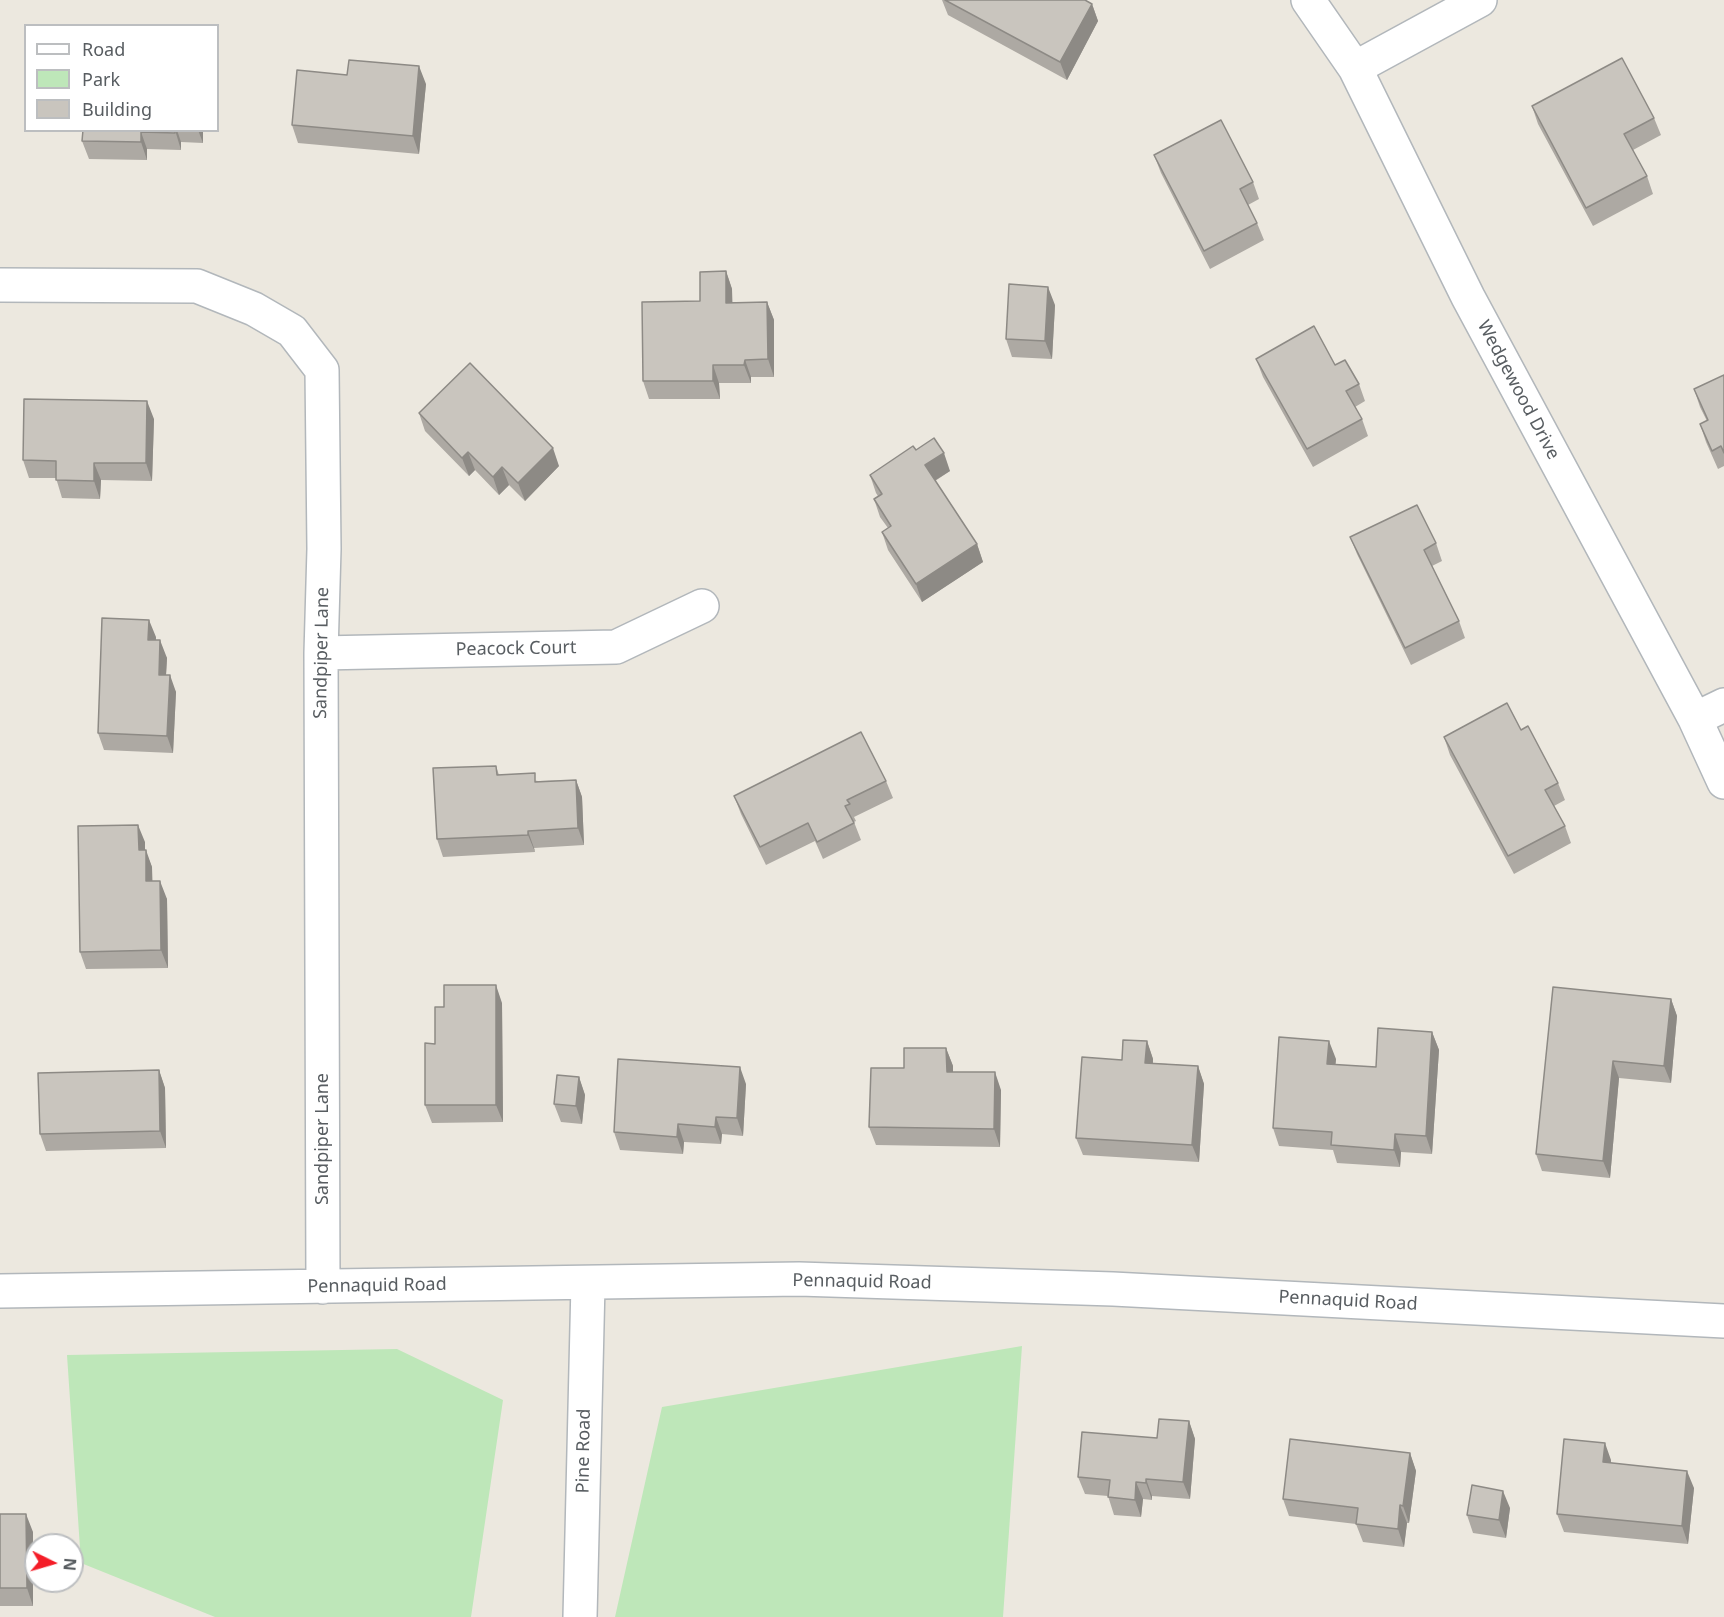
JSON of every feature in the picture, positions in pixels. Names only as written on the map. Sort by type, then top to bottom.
[{"type":"street","name":"Wedgewood Drive","points":[[1308,0],[1355,68],[1468,297],[1695,719],[1724,782]]},
{"type":"street","points":[[1355,68],[1480,0]]},
{"type":"street","name":"Sandpiper Lane","points":[[0,285],[197,286],[254,309],[292,331],[322,370],[324,549],[321,653],[323,1287]]},
{"type":"street","name":"Peacock Court","points":[[321,653],[616,647],[702,606]]},
{"type":"street","points":[[1695,719],[1724,705]]},
{"type":"street","name":"Pennaquid Road","points":[[0,1291],[588,1284],[799,1279],[1101,1288],[1724,1321]]},
{"type":"street","name":"Pine Road","points":[[580,1617],[588,1284]]},
{"type":"green space","points":[[1022,1346],[1003,1617],[615,1617],[662,1407]]},
{"type":"green space","points":[[397,1349],[503,1400],[471,1617],[215,1617],[84,1564],[84,1533],[79,1533],[67,1355]]},
{"type":"building","points":[[945,0],[1085,0],[1092,4],[1060,62]]},
{"type":"building","points":[[1622,58],[1654,118],[1624,134],[1647,176],[1586,208],[1532,106]]},
{"type":"building","points":[[349,60],[419,66],[413,136],[292,125],[297,70],[347,75]]},
{"type":"building","points":[[1221,120],[1253,182],[1240,189],[1257,223],[1204,251],[1154,155]]},
{"type":"building","points":[[83,132],[141,132],[141,142],[82,141]]},
{"type":"building","points":[[726,271],[726,303],[767,302],[768,359],[745,360],[744,365],[713,365],[713,381],[643,381],[642,302],[700,301],[700,272]]},
{"type":"building","points":[[1009,284],[1048,287],[1045,341],[1006,339]]},
{"type":"building","points":[[1314,326],[1335,365],[1345,360],[1359,384],[1346,391],[1362,419],[1307,449],[1256,359]]},
{"type":"building","points":[[470,363],[553,448],[518,483],[502,467],[493,477],[468,452],[462,458],[419,413]]},
{"type":"building","points":[[1724,375],[1724,453],[1721,446],[1712,451],[1700,424],[1708,420],[1694,389]]},
{"type":"building","points":[[24,399],[147,401],[146,463],[94,463],[94,481],[56,480],[56,461],[23,460]]},
{"type":"building","points":[[934,438],[944,453],[925,465],[977,544],[916,584],[882,532],[891,526],[874,499],[882,494],[870,475],[913,446],[916,450]]},
{"type":"building","points":[[1417,505],[1436,543],[1424,550],[1459,621],[1405,648],[1350,537]]},
{"type":"building","points":[[102,618],[149,620],[148,640],[160,640],[159,675],[170,675],[167,736],[98,733]]},
{"type":"building","points":[[1507,703],[1521,730],[1528,726],[1558,783],[1545,790],[1565,826],[1508,856],[1444,737]]},
{"type":"building","points":[[861,732],[886,781],[847,800],[850,804],[845,806],[854,823],[817,842],[808,823],[760,847],[734,796]]},
{"type":"building","points":[[496,766],[497,775],[535,773],[535,782],[576,780],[578,828],[528,831],[528,835],[437,839],[433,768]]},
{"type":"building","points":[[138,825],[139,850],[146,850],[146,881],[160,881],[161,950],[80,952],[78,826]]},
{"type":"building","points":[[444,985],[496,985],[496,1105],[425,1105],[425,1043],[435,1044],[435,1007],[444,1007]]},
{"type":"building","points":[[1553,987],[1671,999],[1664,1066],[1613,1061],[1603,1161],[1536,1154]]},
{"type":"building","points":[[1378,1028],[1432,1032],[1426,1136],[1395,1134],[1394,1150],[1331,1145],[1332,1132],[1273,1128],[1279,1037],[1329,1041],[1327,1064],[1376,1067]]},
{"type":"building","points":[[1123,1040],[1147,1041],[1145,1063],[1198,1066],[1192,1145],[1076,1138],[1082,1057],[1122,1060]]},
{"type":"building","points":[[904,1048],[946,1048],[947,1072],[995,1072],[994,1129],[869,1127],[871,1068],[904,1068]]},
{"type":"building","points":[[618,1059],[740,1067],[737,1118],[716,1117],[715,1127],[678,1124],[677,1137],[614,1132]]},
{"type":"building","points":[[159,1070],[160,1131],[40,1134],[38,1073]]},
{"type":"building","points":[[557,1075],[579,1077],[576,1106],[554,1104]]},
{"type":"building","points":[[1159,1419],[1189,1421],[1183,1482],[1146,1479],[1146,1483],[1136,1482],[1135,1500],[1108,1497],[1110,1480],[1078,1477],[1082,1432],[1157,1438]]},
{"type":"building","points":[[1290,1439],[1410,1453],[1398,1529],[1356,1524],[1358,1508],[1283,1499]]},
{"type":"building","points":[[1564,1439],[1605,1443],[1603,1462],[1687,1471],[1682,1526],[1557,1514]]},
{"type":"building","points":[[1472,1485],[1503,1491],[1499,1520],[1467,1515]]},
{"type":"building","points":[[0,1514],[26,1514],[24,1588],[0,1588]]}]
